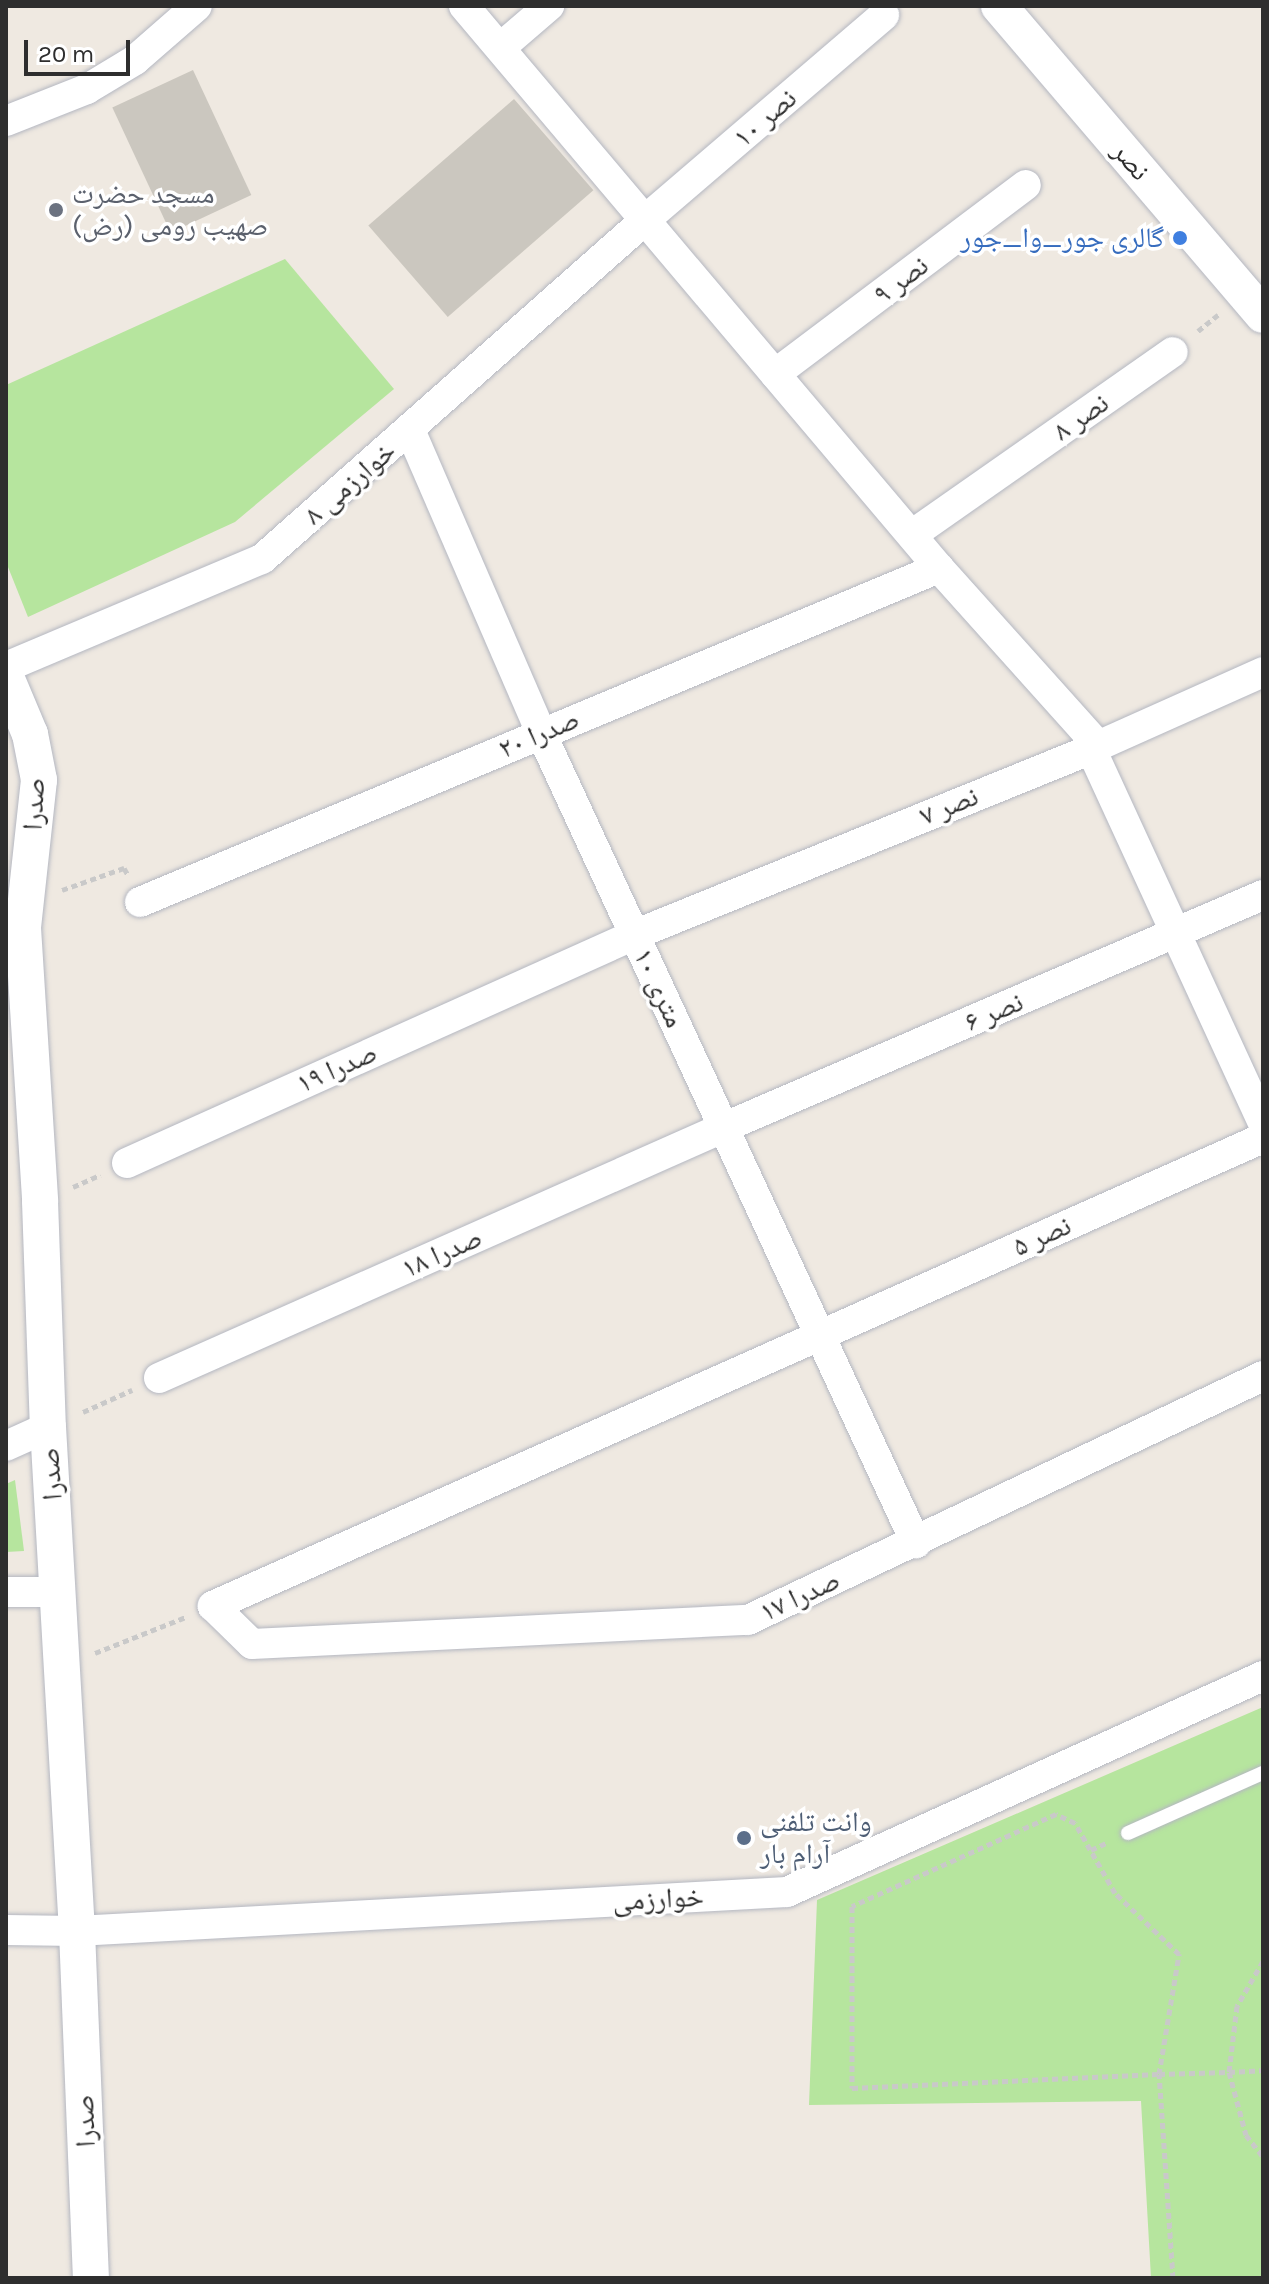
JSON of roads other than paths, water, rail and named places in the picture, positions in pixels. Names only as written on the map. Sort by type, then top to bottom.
[{"type":"street","points":[[6,121],[87,89],[135,60],[197,6]]},
{"type":"street","points":[[464,6],[939,568],[1095,742],[1091,749],[1263,1123]]},
{"type":"street","points":[[500,48],[549,6]]},
{"type":"street","name":"نصر","points":[[1007,8],[1257,296]]},
{"type":"street","name":"نصر ۱۰","points":[[645,220],[884,15]]},
{"type":"street","name":"نصر ۹","points":[[775,374],[1026,185]]},
{"type":"street","name":"خوارزمی ۸","points":[[6,667],[262,559],[645,220]]},
{"type":"street","name":"نصر ۸","points":[[913,534],[1173,352]]},
{"type":"street","name":"۱۰ متری","points":[[410,430],[541,733],[916,1543]]},
{"type":"street","name":"صدرا ۲۰","points":[[140,902],[939,568]]},
{"type":"street","name":"نصر ۷","points":[[634,935],[1091,749],[1263,672]]},
{"type":"street","name":"صدرا","points":[[6,677],[30,734],[39,780],[18,920],[40,1201],[48,1427],[77,1931],[91,2278]]},
{"type":"street","name":"نصر ۶","points":[[725,1127],[1263,895]]},
{"type":"street","name":"صدرا ۱۹","points":[[127,1163],[634,935]]},
{"type":"street","name":"صدرا ۱۸","points":[[159,1378],[725,1127]]},
{"type":"street","name":"نصر ۵","points":[[213,1606],[1263,1138]]},
{"type":"street","name":"صدرا ۱۷","points":[[213,1606],[252,1644],[748,1620],[1263,1376]]},
{"type":"street","points":[[6,1446],[48,1427]]},
{"type":"street","points":[[6,1592],[59,1592]]},
{"type":"street","name":"خوارزمی","points":[[6,1930],[77,1931],[787,1892],[1263,1676]]},
{"type":"lane","points":[[1128,1833],[1263,1773]]},
{"type":"place","name":"مسجد حضرت صهیب رومی (رض)","points":[[56,210]]},
{"type":"place","name":"گالری جور_وا_جور","points":[[1180,238]]},
{"type":"place","name":"وانت تلفنی آرام بار","points":[[744,1838]]}]
